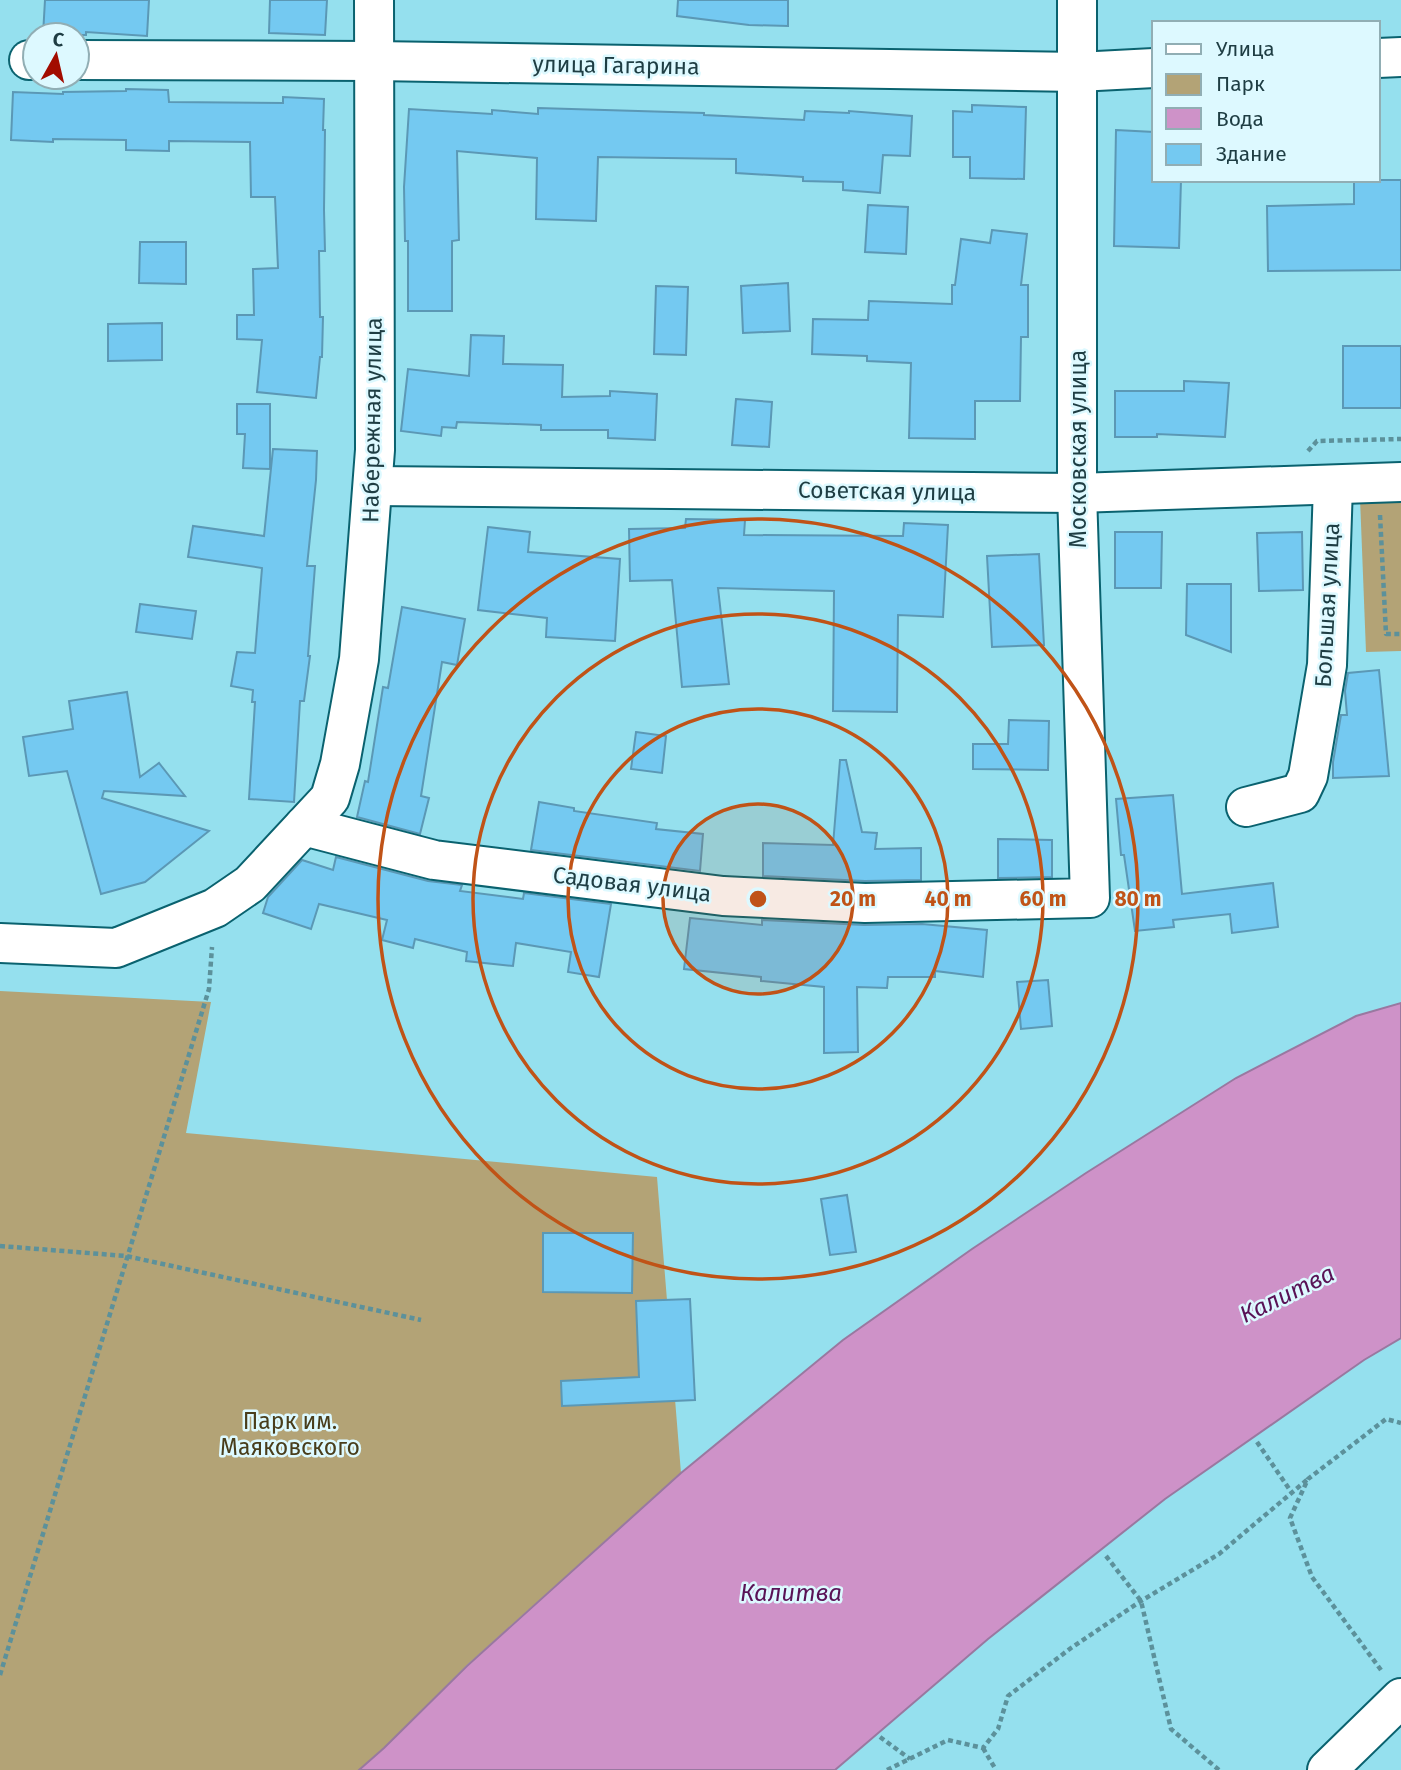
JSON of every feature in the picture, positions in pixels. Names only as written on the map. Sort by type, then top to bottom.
[{"type":"street","name":"Набережная улица","points":[[0,943],[116,948],[215,908],[250,884],[330,798],[340,764],[359,659],[375,450],[374,0]]},
{"type":"street","name":"Московская улица","points":[[1077,0],[1077,493],[1090,898]]},
{"type":"street","points":[[1380,58],[1401,57]]},
{"type":"street","name":"улица Гагарина","points":[[91,60],[374,61],[1078,72],[1152,68]]},
{"type":"street","name":"Советская улица","points":[[373,486],[1077,493],[1334,485],[1391,496]]},
{"type":"street","name":"Большая улица","points":[[1246,807],[1300,793],[1308,776],[1327,665],[1334,485]]},
{"type":"street","name":"Садовая улица","points":[[303,826],[435,860],[723,896],[865,904],[1090,898]]},
{"type":"street","points":[[1327,1770],[1392,1685]]},
{"type":"path","points":[[1391,496],[1386,634],[1401,634]]},
{"type":"path","points":[[0,1675],[209,989],[215,908]]},
{"type":"path","points":[[0,1246],[126,1256],[421,1320]]},
{"type":"path","points":[[983,1748],[998,1729],[1008,1696],[1071,1648],[1141,1601],[1219,1554],[1308,1479],[1386,1419],[1401,1423]]},
{"type":"path","points":[[1257,1442],[1292,1493]]},
{"type":"path","points":[[1308,1479],[1290,1518],[1312,1577],[1392,1685]]},
{"type":"path","points":[[1106,1556],[1141,1601],[1171,1729],[1219,1770]]},
{"type":"path","points":[[880,1737],[910,1760]]},
{"type":"path","points":[[887,1770],[948,1740],[983,1748],[996,1770]]},
{"type":"green space","points":[[1401,497],[1401,651],[1366,652],[1360,498]]},
{"type":"green space","name":"Парк им. Маяковского","points":[[0,991],[211,1002],[186,1133],[657,1177],[681,1473],[467,1665],[359,1770],[0,1770]]},
{"type":"water","name":"Калитва","points":[[1401,1003],[1401,1338],[1364,1360],[1165,1499],[988,1639],[835,1770],[359,1770],[467,1666],[681,1473],[843,1340],[1086,1173],[1236,1078],[1356,1016]]},
{"type":"building","points":[[45,0],[149,0],[147,36],[91,32],[91,21],[44,21]]},
{"type":"building","points":[[270,0],[327,0],[325,35],[269,33]]},
{"type":"building","points":[[678,0],[788,0],[788,26],[749,25],[677,16]]},
{"type":"building","points":[[126,89],[168,90],[169,102],[283,103],[283,97],[324,99],[325,251],[319,251],[320,317],[323,317],[322,357],[316,398],[257,392],[262,340],[237,339],[237,315],[254,315],[253,269],[278,268],[275,197],[251,197],[250,142],[169,141],[169,151],[126,150],[126,140],[11,140],[13,92],[63,94]]},
{"type":"building","points":[[972,105],[1026,107],[1024,179],[970,178],[970,157],[953,157],[953,111],[972,112]]},
{"type":"building","points":[[538,108],[704,113],[804,120],[805,111],[912,116],[910,156],[883,155],[880,193],[843,190],[843,182],[803,181],[803,177],[736,173],[736,159],[598,157],[596,221],[536,219],[537,158],[457,151],[459,240],[452,241],[452,311],[408,311],[408,241],[405,241],[404,187],[409,109],[492,114],[492,110],[538,114]]},
{"type":"building","points":[[1116,130],[1152,132],[1152,182],[1181,182],[1179,248],[1114,246]]},
{"type":"building","points":[[1401,180],[1401,270],[1268,271],[1267,206],[1354,204],[1354,182]]},
{"type":"building","points":[[868,205],[908,207],[906,254],[865,252]]},
{"type":"building","points":[[992,230],[1027,234],[1021,285],[1028,285],[1028,337],[1021,337],[1020,401],[975,401],[975,439],[909,438],[911,363],[867,361],[867,356],[812,354],[813,319],[868,320],[869,301],[952,304],[952,285],[955,285],[961,239],[990,243]]},
{"type":"building","points":[[140,242],[186,242],[186,284],[139,283]]},
{"type":"building","points":[[788,283],[790,331],[743,333],[741,286]]},
{"type":"building","points":[[656,286],[688,287],[686,355],[654,354]]},
{"type":"building","points":[[162,323],[162,360],[108,361],[108,324]]},
{"type":"building","points":[[471,335],[504,336],[503,364],[563,365],[562,397],[610,396],[610,391],[657,394],[655,440],[608,438],[608,430],[541,430],[541,425],[457,422],[456,428],[442,427],[441,436],[401,431],[408,369],[469,376]]},
{"type":"building","points":[[1343,346],[1401,346],[1401,408],[1343,408]]},
{"type":"building","points":[[1184,381],[1229,383],[1225,437],[1157,434],[1157,437],[1115,437],[1115,391],[1184,391]]},
{"type":"building","points":[[736,399],[772,402],[769,447],[732,445]]},
{"type":"building","points":[[237,404],[270,404],[270,469],[243,468],[245,434],[237,434]]},
{"type":"building","points":[[273,449],[317,451],[307,566],[315,566],[310,656],[304,701],[300,701],[294,802],[249,799],[255,702],[252,702],[253,690],[231,686],[237,652],[255,653],[262,568],[188,557],[193,526],[264,536]]},
{"type":"building","points":[[686,519],[745,520],[744,535],[903,536],[904,523],[948,525],[943,617],[898,615],[897,712],[833,711],[834,591],[718,588],[729,684],[682,687],[672,580],[630,581],[629,529],[685,528]]},
{"type":"building","points":[[488,527],[530,532],[528,552],[620,559],[615,641],[546,637],[547,618],[478,610]]},
{"type":"building","points":[[1115,532],[1162,532],[1161,588],[1115,588]]},
{"type":"building","points":[[1302,532],[1303,590],[1259,591],[1257,533]]},
{"type":"building","points":[[1039,554],[1044,645],[992,647],[987,556]]},
{"type":"building","points":[[1187,584],[1231,584],[1231,652],[1186,635]]},
{"type":"building","points":[[140,604],[196,611],[192,639],[136,632]]},
{"type":"building","points":[[402,607],[465,619],[457,665],[442,662],[421,796],[429,798],[420,834],[357,817],[365,781],[368,782],[383,687],[388,688]]},
{"type":"building","points":[[1379,670],[1389,776],[1333,778],[1341,715],[1347,715],[1345,691],[1348,673]]},
{"type":"building","points":[[127,692],[140,777],[159,763],[185,796],[104,791],[102,798],[209,831],[145,882],[101,894],[67,771],[29,776],[23,737],[73,729],[69,701]]},
{"type":"building","points":[[1009,720],[1049,721],[1048,770],[973,769],[973,744],[1008,744]]},
{"type":"building","points":[[636,732],[666,736],[662,773],[631,769]]},
{"type":"building","points":[[840,760],[846,760],[862,832],[877,833],[875,849],[921,848],[921,880],[865,881],[763,876],[763,843],[833,845]]},
{"type":"building","points":[[1173,795],[1182,894],[1273,883],[1278,927],[1232,933],[1230,914],[1173,920],[1174,927],[1135,931],[1124,855],[1121,855],[1116,799]]},
{"type":"building","points":[[539,802],[574,808],[574,811],[657,823],[656,829],[703,834],[700,871],[531,850]]},
{"type":"building","points":[[998,839],[1052,840],[1052,877],[998,878]]},
{"type":"building","points":[[336,857],[428,881],[462,885],[460,891],[523,899],[524,893],[611,904],[599,977],[568,972],[571,952],[516,943],[513,966],[466,961],[467,952],[415,939],[413,948],[382,940],[387,920],[319,904],[311,929],[263,913],[268,897],[302,860],[333,870]]},
{"type":"building","points":[[690,918],[762,925],[762,920],[864,925],[922,924],[987,930],[983,977],[935,971],[935,977],[888,977],[887,988],[857,987],[858,1052],[824,1053],[824,987],[684,969]]},
{"type":"building","points":[[1048,980],[1052,1026],[1021,1029],[1017,982]]},
{"type":"building","points":[[847,1195],[856,1252],[830,1255],[821,1199]]},
{"type":"building","points":[[543,1233],[633,1233],[632,1293],[543,1292]]},
{"type":"building","points":[[690,1299],[695,1400],[562,1406],[561,1381],[639,1377],[636,1301]]}]
